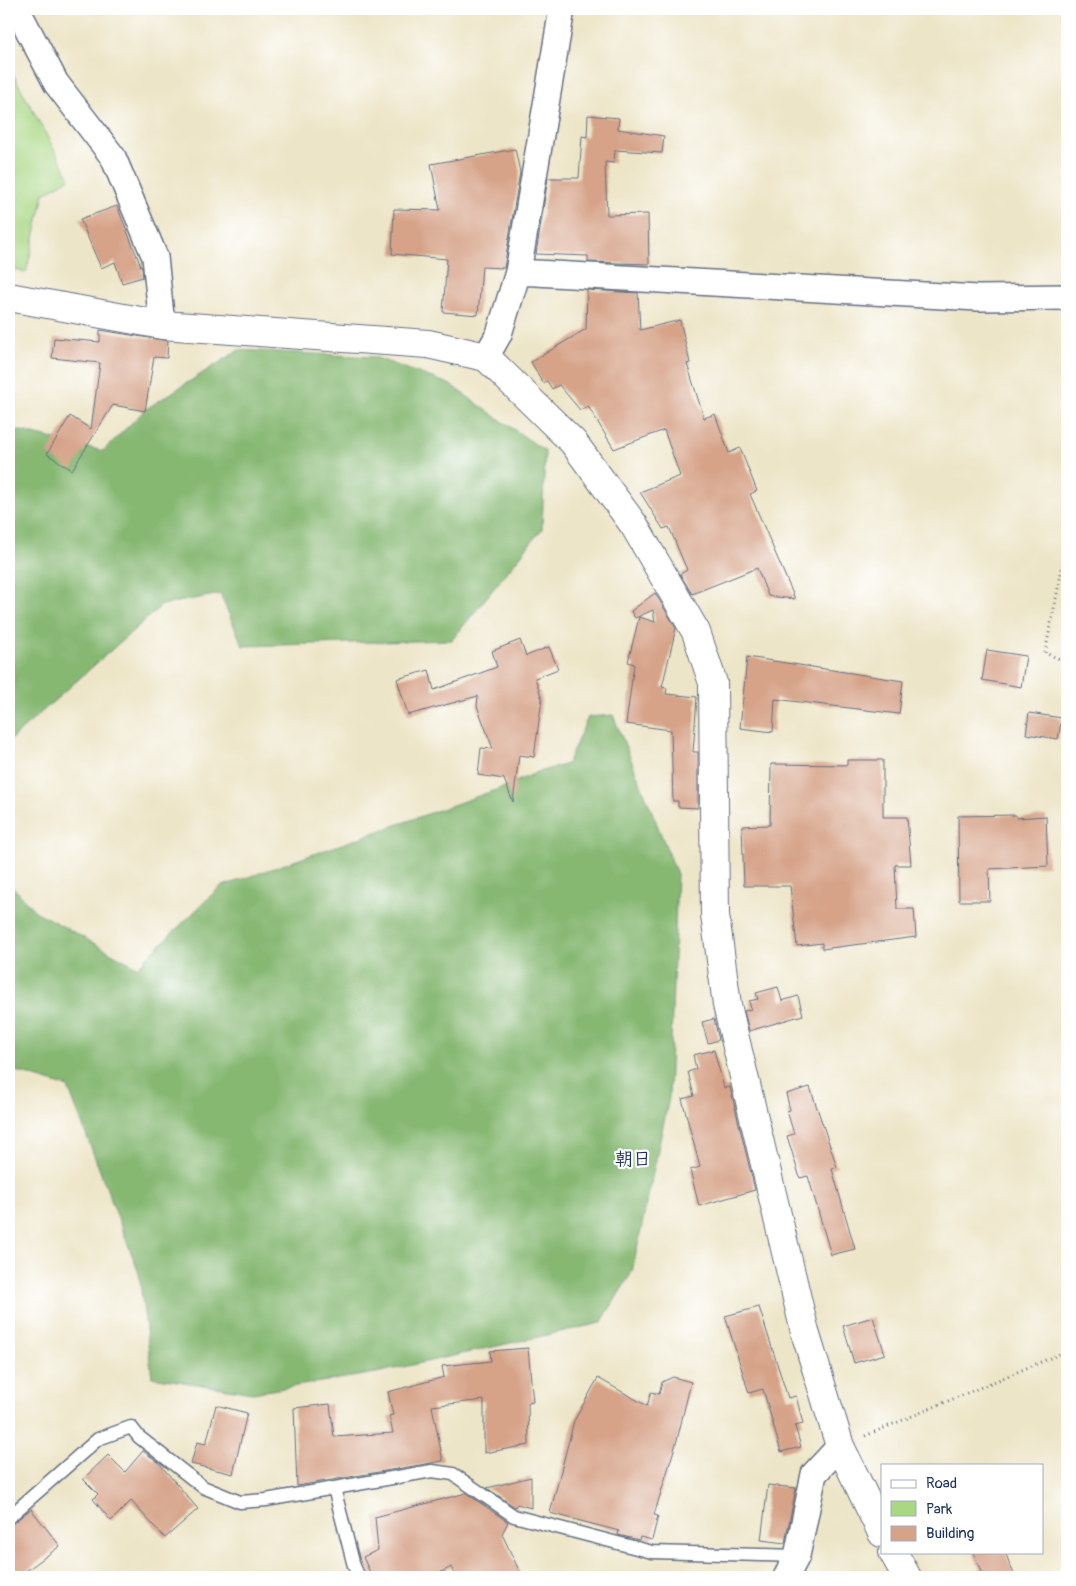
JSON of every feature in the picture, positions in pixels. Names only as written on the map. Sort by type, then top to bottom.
[{"type":"street","points":[[16,9],[56,83],[113,157],[156,257],[162,325]]},
{"type":"street","points":[[486,357],[499,334],[518,272],[562,9]]},
{"type":"street","points":[[518,272],[978,298],[1067,297]]},
{"type":"street","points":[[9,297],[162,325],[428,344],[486,357],[573,442],[634,525],[696,632],[713,684],[715,916],[728,1005],[805,1332],[840,1446],[881,1530]]},
{"type":"street","points":[[791,1567],[814,1474],[840,1446]]},
{"type":"street","points":[[894,1554],[907,1577]]},
{"type":"lane","points":[[9,1517],[98,1439],[131,1427],[139,1437],[203,1486],[240,1502],[432,1471],[452,1474],[514,1516],[652,1552],[791,1567]]},
{"type":"lane","points":[[334,1488],[354,1566],[359,1577]]},
{"type":"path","points":[[1067,544],[1045,654],[1067,662]]},
{"type":"path","points":[[840,1446],[1067,1350]]},
{"type":"green space","points":[[9,67],[70,178],[44,194],[26,273],[9,267]]},
{"type":"green space","points":[[239,350],[374,357],[449,384],[545,451],[542,529],[452,640],[243,646],[220,594],[162,605],[9,741],[9,428],[103,451],[146,409]]},
{"type":"green space","points":[[613,715],[677,874],[669,1098],[632,1272],[601,1323],[376,1373],[253,1393],[152,1377],[139,1273],[68,1087],[9,1069],[9,883],[35,911],[137,967],[220,887],[504,787],[538,772],[567,764],[588,717]]},
{"type":"building","points":[[588,115],[619,118],[618,129],[664,136],[662,153],[615,150],[614,163],[605,162],[607,215],[648,214],[649,264],[588,262],[588,256],[536,254],[548,178],[579,178],[582,136],[587,137]]},
{"type":"building","points":[[515,149],[520,172],[504,268],[482,267],[478,315],[443,312],[447,259],[392,254],[394,209],[440,210],[431,164]]},
{"type":"building","points":[[117,206],[142,269],[143,277],[122,283],[115,262],[101,268],[80,219]]},
{"type":"building","points":[[587,290],[638,293],[640,330],[680,320],[690,363],[687,364],[704,418],[715,414],[729,453],[740,448],[757,491],[750,494],[795,599],[768,596],[757,568],[692,594],[680,574],[687,570],[669,527],[663,529],[640,492],[680,476],[664,430],[614,449],[588,406],[580,410],[559,385],[552,389],[547,381],[543,383],[531,362],[586,329]]},
{"type":"building","points":[[100,330],[168,341],[167,358],[154,357],[145,411],[113,405],[72,470],[47,454],[70,416],[91,429],[100,363],[52,358],[54,338],[100,342]]},
{"type":"building","points":[[655,593],[676,628],[662,687],[667,688],[666,694],[697,697],[693,752],[698,752],[698,808],[678,807],[678,801],[673,801],[671,730],[626,724],[634,664],[628,662],[639,617],[655,622],[653,610],[635,618],[631,611]]},
{"type":"building","points":[[520,640],[526,656],[549,647],[558,669],[535,678],[542,699],[534,757],[519,755],[513,802],[504,779],[478,775],[481,748],[493,749],[477,706],[478,696],[408,715],[397,679],[429,670],[434,690],[497,667],[492,651]]},
{"type":"building","points":[[987,650],[1026,656],[1021,687],[982,680]]},
{"type":"building","points":[[747,657],[903,681],[899,714],[775,699],[773,732],[740,728]]},
{"type":"building","points":[[1029,713],[1062,718],[1058,739],[1026,734]]},
{"type":"building","points":[[847,760],[883,760],[883,817],[907,817],[911,865],[895,865],[897,909],[914,909],[916,937],[822,949],[822,943],[797,946],[790,886],[744,886],[742,826],[770,825],[771,764],[847,765]]},
{"type":"building","points":[[1016,815],[1016,818],[1046,816],[1048,866],[989,869],[990,901],[959,901],[958,816]]},
{"type":"building","points":[[778,987],[782,1001],[798,996],[803,1015],[749,1031],[744,1011],[751,1009],[749,1001],[758,999],[756,993]]},
{"type":"building","points":[[714,1019],[719,1040],[708,1043],[702,1022]]},
{"type":"building","points":[[714,1050],[724,1088],[730,1087],[755,1190],[699,1206],[690,1170],[700,1167],[682,1099],[694,1096],[688,1072],[696,1069],[693,1055]]},
{"type":"building","points":[[810,1087],[837,1167],[832,1169],[855,1249],[831,1255],[808,1176],[800,1178],[787,1136],[794,1134],[787,1111],[790,1110],[786,1094]]},
{"type":"building","points":[[759,1307],[788,1398],[796,1396],[803,1424],[795,1426],[801,1447],[781,1452],[763,1389],[749,1393],[725,1316]]},
{"type":"building","points":[[873,1317],[885,1354],[854,1363],[843,1326]]},
{"type":"building","points":[[528,1348],[533,1402],[528,1403],[529,1445],[484,1453],[484,1400],[432,1406],[443,1461],[297,1486],[294,1408],[330,1404],[334,1437],[393,1433],[389,1416],[393,1415],[388,1392],[444,1377],[442,1366],[491,1361],[490,1351]]},
{"type":"building","points":[[673,1377],[691,1382],[677,1440],[654,1515],[658,1516],[652,1540],[640,1537],[639,1540],[618,1535],[619,1531],[550,1513],[574,1421],[598,1378],[647,1406],[651,1392],[659,1394],[662,1382]]},
{"type":"building","points":[[216,1405],[247,1413],[233,1474],[191,1464],[197,1442],[206,1444]]},
{"type":"building","points":[[143,1451],[158,1462],[198,1509],[165,1538],[131,1501],[111,1521],[93,1499],[98,1494],[83,1479],[108,1455],[125,1472]]},
{"type":"building","points":[[531,1477],[531,1508],[517,1504],[515,1507],[487,1488]]},
{"type":"building","points":[[768,1485],[796,1488],[785,1543],[761,1540]]},
{"type":"building","points":[[466,1493],[508,1522],[502,1534],[522,1577],[456,1577],[451,1567],[433,1577],[372,1577],[363,1557],[378,1550],[375,1517]]},
{"type":"building","points":[[31,1509],[60,1546],[18,1577],[9,1577],[9,1526]]},
{"type":"building","points":[[974,1554],[1006,1554],[1015,1577],[983,1577]]},
{"type":"district","name":"朝日","points":[[633,1159]]}]
